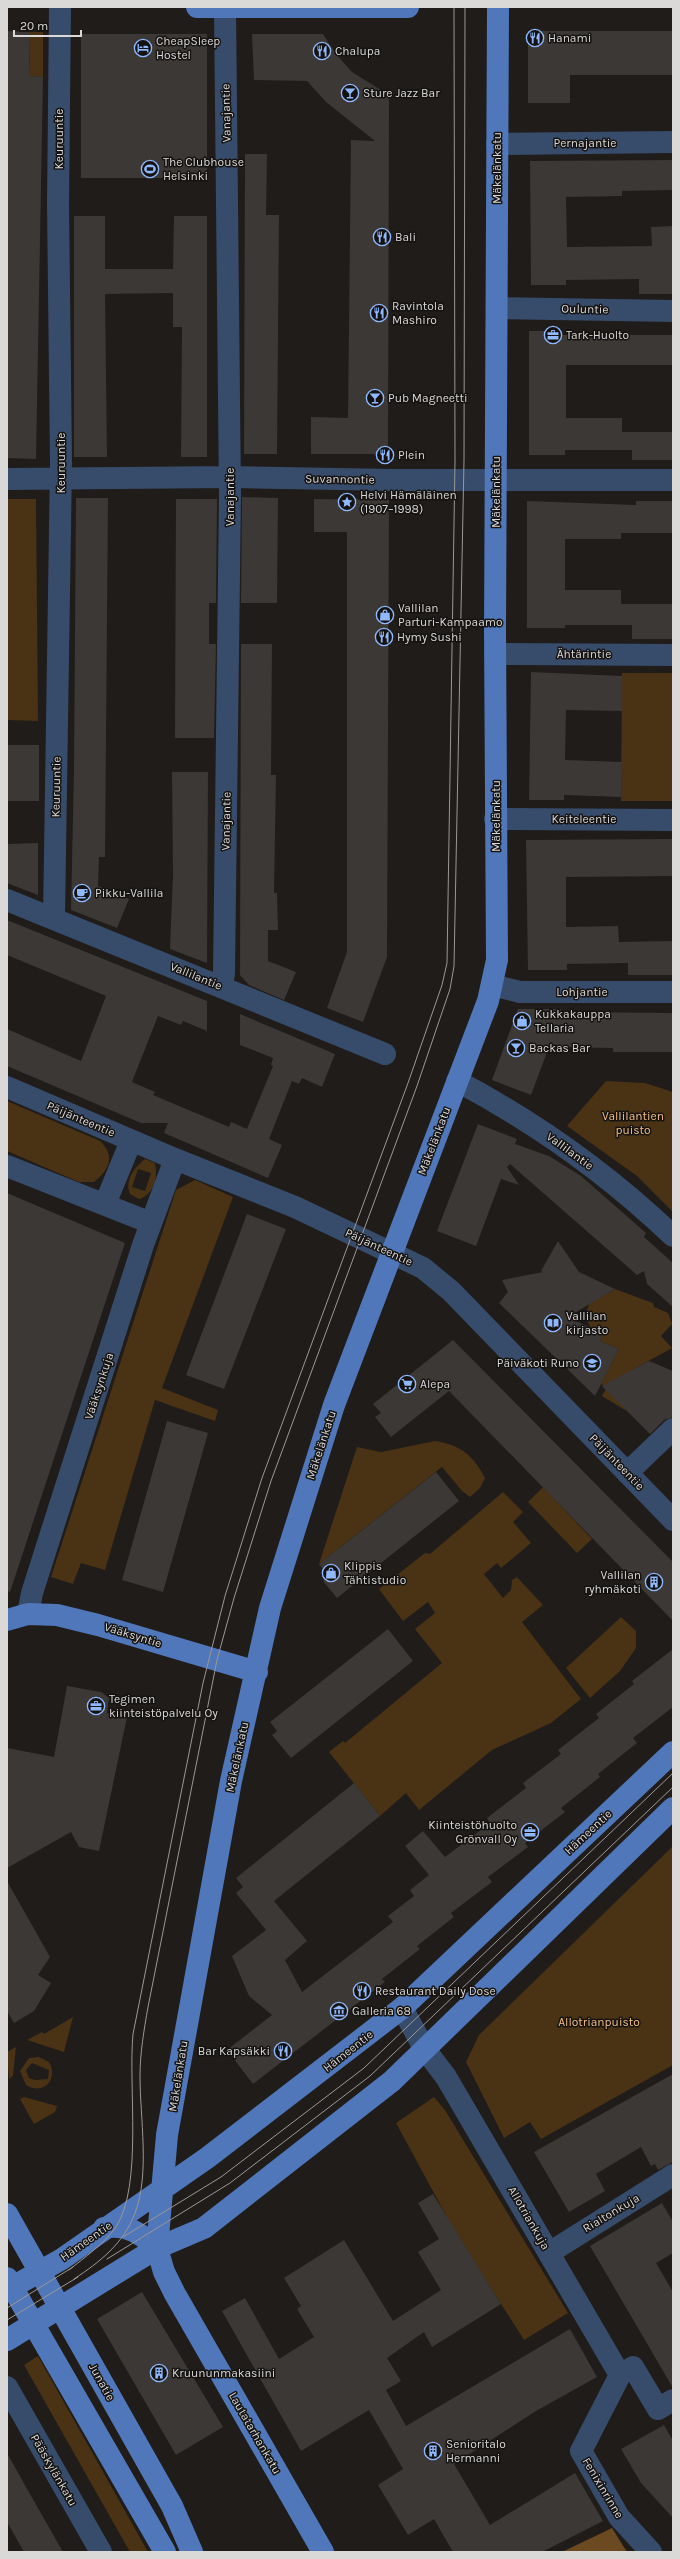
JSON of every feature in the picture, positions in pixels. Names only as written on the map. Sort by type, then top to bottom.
[{"type":"main road","points":[[197,7],[408,7]]},
{"type":"main road","name":"Mäkelänkatu","points":[[157,2248],[167,2135],[187,2020],[231,1781],[270,1608],[324,1435],[488,1001],[497,960],[495,654],[498,7]]},
{"type":"main road","name":"Vääksyntie","points":[[7,1620],[28,1614],[57,1615],[83,1620],[256,1672]]},
{"type":"main road","name":"Hämeentie","points":[[7,2290],[62,2259],[104,2228],[234,2140],[402,2008],[673,1752]]},
{"type":"main road","points":[[15,2335],[83,2295],[157,2248],[204,2228],[376,2095],[673,1808]]},
{"type":"main road","name":"Junatie","points":[[7,2214],[172,2506],[192,2552]]},
{"type":"main road","points":[[104,2228],[116,2226],[134,2231],[157,2248]]},
{"type":"main road","name":"Lautatarhankatu","points":[[157,2248],[164,2272],[175,2294],[323,2552]]},
{"type":"main road","points":[[7,2278],[134,2501],[165,2552]]},
{"type":"main road","points":[[134,2501],[159,2552]]},
{"type":"main road","points":[[172,2506],[202,2552]]},
{"type":"street","name":"Keuruuntie","points":[[54,918],[61,479],[58,203],[60,7]]},
{"type":"street","name":"Vanajantie","points":[[222,986],[224,973],[230,477],[225,8]]},
{"type":"street","name":"Pernajantie","points":[[497,144],[673,142]]},
{"type":"street","name":"Ouluntie","points":[[497,308],[673,311]]},
{"type":"street","name":"Suvannontie","points":[[7,479],[230,477],[673,480]]},
{"type":"street","name":"Ähtärintie","points":[[495,654],[673,654]]},
{"type":"street","name":"Keiteleentie","points":[[496,819],[673,820]]},
{"type":"street","name":"Vallilantie","points":[[7,900],[222,986],[385,1054]]},
{"type":"street","name":"Lohjantie","points":[[492,985],[520,992],[673,992]]},
{"type":"street","name":"Vallilantie","points":[[457,1081],[563,1143],[633,1198],[673,1236]]},
{"type":"street","name":"Päijänteentie","points":[[7,1087],[131,1141],[295,1207],[430,1272],[451,1291],[673,1520]]},
{"type":"street","points":[[105,1204],[131,1141]]},
{"type":"street","name":"Vääksynkuja","points":[[28,1614],[32,1593],[151,1223],[175,1159]]},
{"type":"street","points":[[7,1166],[74,1194],[105,1204],[151,1223]]},
{"type":"street","points":[[627,1473],[673,1430]]},
{"type":"street","name":"Allotriankuja","points":[[402,2008],[424,2048],[446,2077],[620,2374]]},
{"type":"street","name":"Rialtonkuja","points":[[549,2252],[673,2175]]},
{"type":"street","points":[[620,2374],[634,2367],[666,2405]]},
{"type":"street","name":"Fenixinrinne","points":[[620,2374],[581,2451],[619,2517],[651,2552]]},
{"type":"street","name":"Pääskylänkatu","points":[[7,2387],[101,2552]]},
{"type":"green space","points":[[30,32],[43,32],[43,77],[29,76]]},
{"type":"green space","points":[[7,499],[36,499],[38,721],[7,720]]},
{"type":"green space","points":[[622,673],[673,673],[673,801],[621,801]]},
{"type":"green space","name":"Vallilantien puisto","points":[[606,1081],[645,1083],[673,1092],[673,1212],[637,1176],[567,1126]]},
{"type":"green space","points":[[7,1101],[100,1141],[108,1152],[109,1157],[109,1163],[104,1173],[94,1182],[79,1182],[7,1151]]},
{"type":"green space","points":[[145,1159],[155,1163],[156,1174],[152,1189],[144,1197],[139,1199],[130,1194],[128,1184],[134,1170]],"holes":[[[138,1169],[151,1173],[145,1191],[132,1187]]]},
{"type":"green space","points":[[195,1180],[233,1197],[162,1388],[218,1410],[215,1421],[155,1400],[105,1570],[81,1563],[73,1584],[51,1577],[176,1190]]},
{"type":"green space","points":[[615,1289],[653,1303],[654,1307],[668,1313],[672,1324],[661,1336],[672,1348],[634,1369],[639,1391],[625,1410],[602,1396],[607,1387],[601,1384],[619,1349],[600,1341],[603,1334],[591,1328],[585,1317],[589,1304]]},
{"type":"green space","points":[[435,1441],[459,1448],[471,1457],[485,1478],[480,1488],[470,1497],[462,1491],[442,1467],[319,1564],[357,1447],[381,1452]]},
{"type":"green space","points":[[543,1487],[592,1539],[577,1553],[528,1502]]},
{"type":"green space","points":[[503,1492],[523,1512],[513,1522],[531,1543],[501,1568],[497,1563],[484,1574],[503,1598],[511,1590],[512,1580],[517,1577],[543,1605],[522,1622],[581,1699],[551,1723],[492,1750],[419,1810],[406,1793],[380,1816],[329,1752],[343,1741],[345,1743],[442,1663],[415,1629],[435,1613],[428,1602],[403,1621],[379,1589],[425,1553],[430,1554]]},
{"type":"green space","points":[[621,1617],[636,1631],[636,1648],[620,1671],[590,1698],[566,1668]]},
{"type":"green space","name":"Allotrianpuisto","points":[[673,1846],[673,2065],[541,2139],[530,2122],[504,2138],[466,2062],[479,2035]]},
{"type":"green space","points":[[73,2017],[64,2052],[27,2040],[42,2032],[44,2034]]},
{"type":"green space","points":[[16,2047],[13,2076],[9,2079],[7,2052]]},
{"type":"green space","points":[[39,2057],[49,2062],[52,2068],[51,2080],[43,2087],[32,2088],[26,2085],[20,2071],[29,2058]],"holes":[[[32,2063],[49,2070],[48,2079],[35,2080],[29,2078],[26,2070]]]},
{"type":"green space","points":[[24,2097],[57,2106],[55,2112],[34,2124],[20,2099]]},
{"type":"green space","points":[[434,2097],[445,2110],[568,2313],[524,2340],[454,2230],[396,2123]]},
{"type":"green space","points":[[38,2356],[148,2552],[130,2552],[24,2365]]},
{"type":"shaded area","points":[[612,2528],[627,2552],[562,2552]]},
{"type":"building","points":[[7,31],[30,32],[29,76],[43,77],[36,459],[7,458]]},
{"type":"building","points":[[528,31],[673,31],[673,75],[570,75],[570,103],[528,103]]},
{"type":"building","points":[[81,34],[207,34],[207,178],[81,178]]},
{"type":"building","points":[[252,34],[323,34],[336,54],[352,72],[389,95],[388,454],[311,454],[311,417],[348,418],[351,140],[375,141],[326,102],[307,81],[254,80]]},
{"type":"building","points":[[245,154],[267,154],[266,215],[279,215],[277,454],[244,454]]},
{"type":"building","points":[[673,160],[673,190],[622,191],[622,196],[566,197],[567,247],[652,246],[651,227],[673,226],[673,294],[639,294],[639,279],[566,280],[566,285],[531,285],[530,161]]},
{"type":"building","points":[[74,216],[105,216],[105,269],[173,269],[174,216],[207,216],[207,457],[181,457],[182,327],[173,327],[173,293],[105,294],[107,457],[74,457]]},
{"type":"building","points":[[529,331],[561,331],[561,335],[673,335],[673,365],[566,365],[566,418],[622,418],[622,432],[673,432],[673,460],[632,460],[632,450],[565,450],[565,455],[529,455]]},
{"type":"building","points":[[242,497],[278,498],[277,603],[241,603]]},
{"type":"building","points":[[76,498],[108,498],[105,857],[99,857],[98,886],[129,899],[117,928],[71,910],[74,768]]},
{"type":"building","points":[[176,499],[217,499],[216,603],[209,603],[209,644],[216,644],[214,738],[175,738]]},
{"type":"building","points":[[314,499],[389,500],[387,957],[363,1022],[327,1008],[347,952],[347,532],[314,532]]},
{"type":"building","points":[[527,501],[636,505],[636,501],[673,501],[673,533],[621,533],[621,539],[565,539],[565,590],[621,590],[621,604],[673,604],[673,639],[632,639],[632,625],[565,625],[565,628],[527,628]]},
{"type":"building","points":[[241,644],[272,644],[271,775],[276,775],[274,893],[277,893],[278,930],[268,930],[268,961],[296,972],[284,1000],[249,985],[240,975]]},
{"type":"building","points":[[531,672],[622,676],[622,711],[566,710],[565,760],[622,762],[621,797],[564,795],[564,800],[529,800]]},
{"type":"building","points":[[7,745],[39,745],[39,801],[7,801]]},
{"type":"building","points":[[172,772],[208,772],[207,963],[170,949],[173,874]]},
{"type":"building","points":[[673,839],[673,876],[566,877],[566,927],[618,926],[619,942],[673,941],[673,975],[628,975],[628,963],[567,964],[567,970],[528,970],[526,840]]},
{"type":"building","points":[[38,843],[38,895],[7,883],[7,844]]},
{"type":"building","points":[[7,920],[207,1001],[207,1031],[183,1021],[181,1025],[158,1016],[132,1082],[155,1092],[153,1095],[229,1127],[231,1122],[247,1129],[273,1066],[271,1065],[273,1058],[240,1045],[240,1014],[335,1054],[322,1087],[302,1078],[299,1084],[292,1081],[269,1139],[282,1145],[268,1178],[164,1133],[168,1123],[141,1123],[7,1066],[7,1029],[81,1061],[106,996],[7,955]]},
{"type":"building","points":[[518,1009],[561,1009],[561,1012],[673,1013],[673,1052],[613,1052],[613,1048],[549,1047],[531,1095],[492,1080]]},
{"type":"building","points":[[478,1124],[517,1139],[515,1144],[549,1156],[581,1176],[646,1233],[644,1237],[673,1263],[673,1307],[647,1284],[644,1271],[637,1275],[510,1164],[507,1167],[519,1185],[501,1179],[476,1246],[437,1231]]},
{"type":"building","points":[[7,1193],[125,1243],[10,1592],[7,1591]]},
{"type":"building","points":[[247,1214],[286,1229],[224,1389],[186,1375]]},
{"type":"building","name":"Vallilan kirjasto","points":[[558,1241],[579,1272],[615,1289],[568,1317],[603,1334],[600,1341],[619,1349],[595,1396],[499,1303],[508,1292],[502,1280],[543,1272],[541,1271]]},
{"type":"building","points":[[453,1340],[673,1562],[673,1621],[449,1391],[391,1437],[375,1417],[381,1413],[373,1404]]},
{"type":"building","points":[[649,1361],[673,1371],[673,1417],[664,1420],[650,1434],[602,1386]]},
{"type":"building","points":[[167,1421],[208,1433],[163,1592],[122,1580]]},
{"type":"building","points":[[436,1472],[459,1501],[337,1598],[323,1581],[328,1576],[319,1564]]},
{"type":"building","points":[[388,1629],[413,1661],[291,1758],[272,1735],[277,1731],[270,1722]]},
{"type":"building","points":[[673,1649],[673,1707],[633,1738],[637,1743],[598,1774],[600,1777],[561,1808],[565,1812],[525,1843],[528,1847],[488,1877],[492,1882],[451,1913],[454,1917],[417,1946],[420,1949],[382,1979],[385,1982],[253,2084],[227,2050],[272,2015],[249,1996],[232,1956],[266,1930],[236,1893],[243,1887],[236,1878],[354,1783],[380,1816],[274,1901],[307,1941],[285,1960],[302,1992],[393,1922],[388,1916],[414,1896],[410,1890],[429,1875],[405,1846],[423,1831],[445,1857],[490,1823],[487,1818],[526,1788],[523,1783],[561,1754],[558,1750],[599,1718],[596,1714],[634,1684],[632,1681]]},
{"type":"building","points":[[67,1686],[101,1692],[109,1698],[107,1713],[127,1717],[99,1851],[79,1847],[71,1832],[7,1868],[7,1748],[54,1757]]},
{"type":"building","points":[[7,1881],[50,1957],[38,1975],[51,1983],[34,2011],[14,2023],[7,2011]]},
{"type":"building","points":[[673,2074],[673,2162],[658,2170],[655,2164],[651,2166],[641,2147],[596,2174],[605,2191],[569,2212],[534,2152]]},
{"type":"building","points":[[433,2194],[501,2304],[432,2347],[424,2332],[387,2358],[401,2381],[386,2390],[406,2426],[570,2329],[597,2377],[536,2411],[454,2464],[490,2525],[575,2473],[603,2521],[542,2552],[453,2552],[434,2519],[408,2535],[378,2485],[403,2469],[369,2410],[301,2451],[222,2311],[245,2298],[279,2359],[314,2337],[297,2309],[301,2306],[284,2278],[344,2240],[393,2321],[441,2290],[418,2252],[439,2239],[418,2203]]},
{"type":"building","points":[[662,2203],[673,2222],[673,2253],[656,2263],[673,2292],[673,2388],[590,2246]]},
{"type":"building","name":"Kruununmakasiini","points":[[142,2292],[223,2427],[176,2455],[97,2319]]},
{"type":"building","points":[[664,2425],[673,2441],[673,2518],[641,2483],[621,2449]]},
{"type":"building","points":[[7,2453],[63,2552],[24,2552],[7,2522]]},
{"type":"tram line","points":[[69,2270],[106,2239],[116,2227],[124,2209],[132,2161],[133,2034],[203,1683],[225,1596],[262,1478],[408,1083],[442,985],[447,963],[455,461],[454,7]]},
{"type":"tram line","points":[[74,2279],[102,2259],[118,2243],[130,2224],[140,2198],[143,2164],[140,2076],[144,2033],[217,1660],[234,1598],[271,1481],[417,1086],[450,989],[454,966],[464,460],[465,7]]},
{"type":"tram line","points":[[123,2237],[221,2177],[364,2068],[673,1773]]},
{"type":"tram line","points":[[107,2259],[230,2183],[370,2076],[673,1787]]},
{"type":"tram line","points":[[7,2308],[73,2267]]},
{"type":"tram line","points":[[7,2320],[78,2277]]},
{"type":"place","name":"Hanami","points":[[535,38]]},
{"type":"place","name":"CheapSleep Hostel","points":[[143,48]]},
{"type":"place","name":"Chalupa","points":[[322,51]]},
{"type":"place","name":"Sture Jazz Bar","points":[[350,93]]},
{"type":"place","name":"The Clubhouse Helsinki","points":[[150,169]]},
{"type":"place","name":"Bali","points":[[382,237]]},
{"type":"place","name":"Ravintola Mashiro","points":[[379,313]]},
{"type":"place","name":"Tark-Huolto","points":[[553,335]]},
{"type":"place","name":"Pub Magneetti","points":[[375,398]]},
{"type":"place","name":"Plein","points":[[385,455]]},
{"type":"place","name":"Helvi Hämäläinen (1907–1998)","points":[[347,502]]},
{"type":"place","name":"Vallilan Parturi-Kampaamo","points":[[385,615]]},
{"type":"place","name":"Hymy Sushi","points":[[384,637]]},
{"type":"place","name":"Pikku-Vallila","points":[[82,893]]},
{"type":"place","name":"Kukkakauppa Tellaria","points":[[522,1021]]},
{"type":"place","name":"Backas Bar","points":[[516,1048]]},
{"type":"place","name":"Vallilan kirjasto","points":[[553,1323]]},
{"type":"place","name":"Päiväkoti Runo","points":[[592,1363]]},
{"type":"place","name":"Alepa","points":[[407,1384]]},
{"type":"place","name":"Klippis Tähtistudio","points":[[331,1573]]},
{"type":"place","name":"Vallilan ryhmäkoti","points":[[654,1582]]},
{"type":"place","name":"Tegimen kiinteistöpalvelu Oy","points":[[96,1706]]},
{"type":"place","name":"Kiinteistöhuolto Grönvall Oy","points":[[530,1832]]},
{"type":"place","name":"Restaurant Daily Dose","points":[[362,1991]]},
{"type":"place","name":"Galleria 68","points":[[339,2011]]},
{"type":"place","name":"Bar Kapsäkki","points":[[283,2051]]},
{"type":"place","name":"Kruununmakasiini","points":[[159,2373]]},
{"type":"place","name":"Senioritalo Hermanni","points":[[433,2451]]}]
